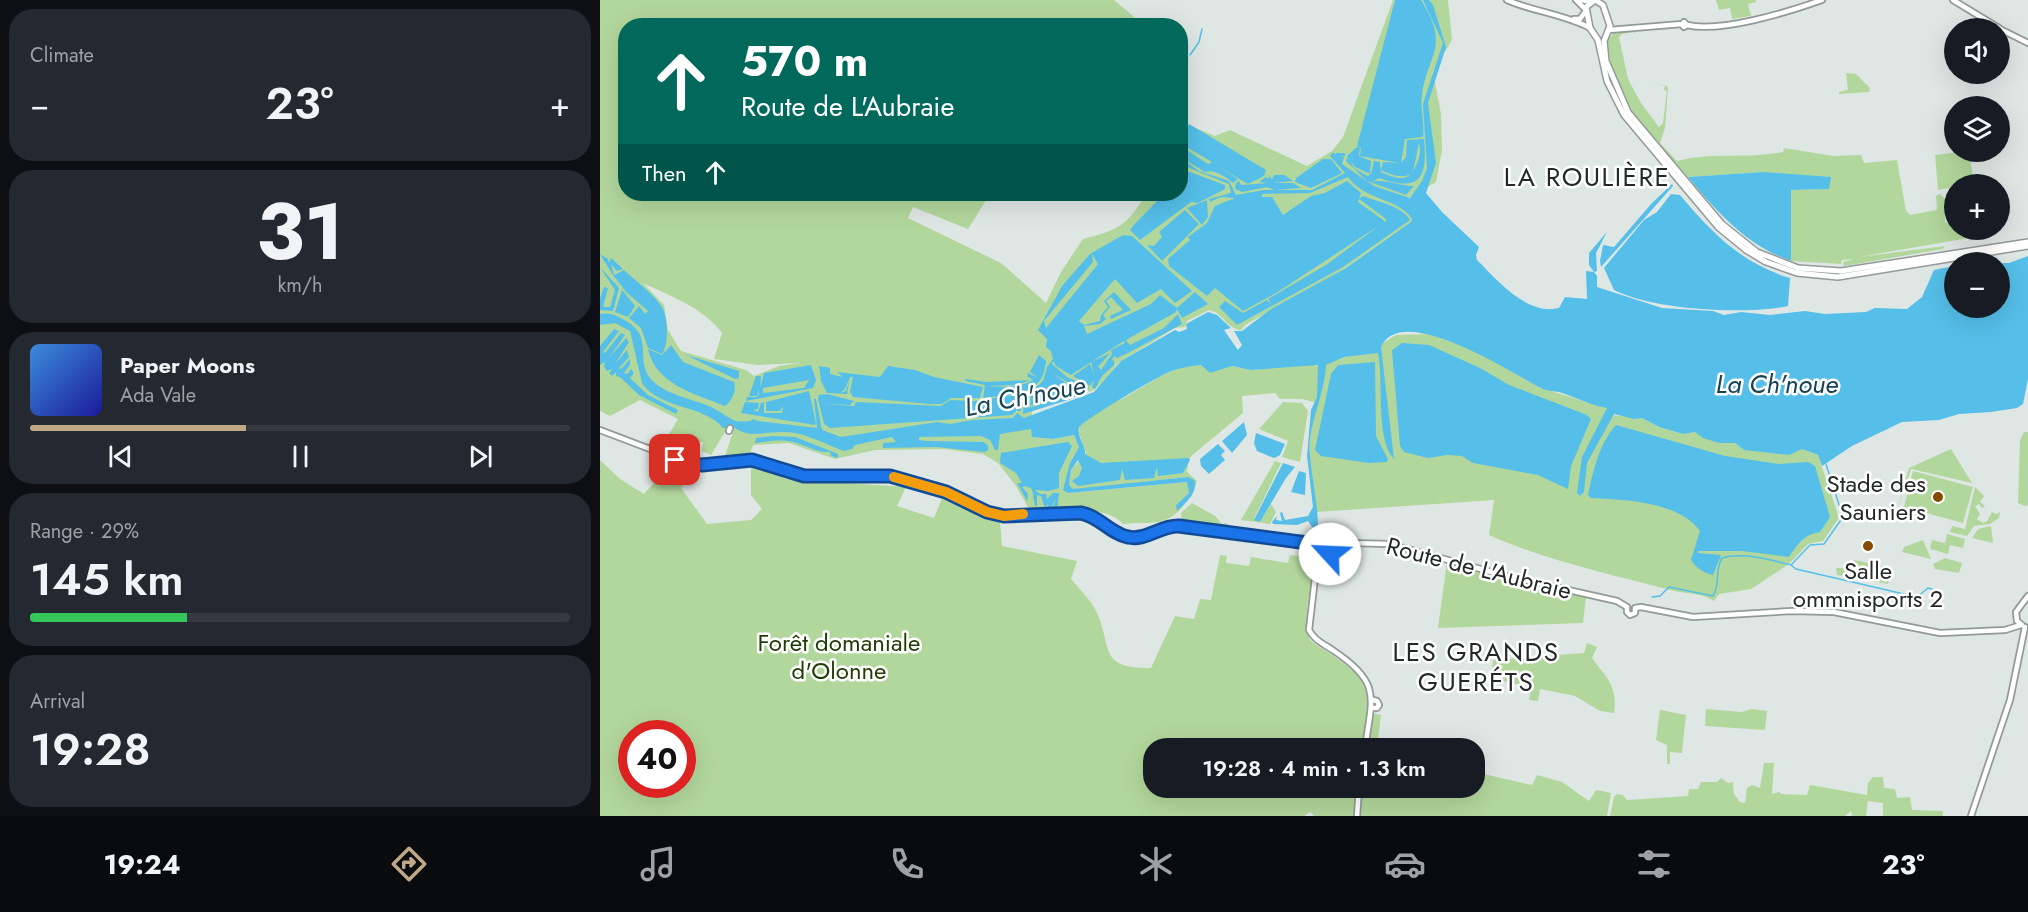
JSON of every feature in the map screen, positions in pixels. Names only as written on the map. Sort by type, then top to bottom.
[{"type":"main road","points":[[1593,1],[1604,2],[1610,23],[1604,47],[1608,70],[1620,97],[1640,129],[1722,224],[1738,239],[1763,255],[1798,268],[1841,271],[2028,245],[1838,277],[1797,273],[1766,262],[1746,250],[1718,227],[1624,116],[1607,81],[1596,34],[1590,27],[1585,11],[1593,1]]},
{"type":"main road","points":[[1596,34],[1608,32]]},
{"type":"street","points":[[1508,0],[1590,27]]},
{"type":"street","points":[[1571,19],[1580,19],[1585,11],[1576,0]]},
{"type":"street","points":[[1582,0],[1593,1]]},
{"type":"street","points":[[1608,32],[1684,24],[1709,28],[1789,11],[1822,0]]},
{"type":"street","points":[[1953,0],[1982,18]]},
{"type":"street","points":[[1610,23],[1621,30]]},
{"type":"street","points":[[2010,34],[2028,43]]},
{"type":"street","points":[[600,429],[684,463],[702,465],[752,460],[804,476],[890,476],[938,489],[995,514],[1086,514],[1128,537],[1138,537],[1167,526],[1179,526],[1313,543],[1323,550],[1324,556],[1316,569],[1309,630],[1314,638],[1357,668],[1370,685],[1373,700],[1379,705],[1377,708],[1372,708],[1369,713],[1366,738]]},
{"type":"street","name":"Route de L'Aubraie","points":[[1323,550],[1330,550],[1334,545],[1349,543],[1390,544],[1506,576],[1617,601],[1627,607],[1630,615],[1635,613],[1635,608],[1641,607],[1694,617],[1811,611],[1846,614],[1930,632],[2002,630]]},
{"type":"street","points":[[1324,556],[1329,556],[1330,550]]},
{"type":"street","points":[[2002,630],[2012,625],[2017,610],[2025,603],[2028,596]]},
{"type":"street","points":[[2016,618],[2025,626]]},
{"type":"street","points":[[2002,630],[2025,626]]},
{"type":"street","points":[[1971,816],[1976,794],[2007,711],[2025,626]]},
{"type":"street","points":[[1357,816],[1358,798]]},
{"type":"green space","points":[[600,0],[1114,0],[1135,18],[618,18],[618,201],[986,201],[968,229],[913,207],[908,218],[1001,263],[1046,303],[1061,272],[1083,239],[1105,233],[1120,225],[1127,220],[1141,201],[1188,201],[1188,125],[1215,136],[1230,130],[1307,166],[1332,151],[1343,137],[1393,0],[1448,0],[1452,40],[1433,72],[1441,114],[1442,150],[1436,182],[1408,198],[1413,221],[1344,269],[1245,325],[1241,330],[1232,327],[1218,314],[1209,310],[1187,321],[1185,327],[1175,328],[1118,363],[1105,381],[1094,390],[1032,411],[1032,437],[1053,439],[1074,435],[1079,447],[1070,463],[1068,493],[1188,482],[1189,493],[1176,505],[1189,497],[1183,507],[1165,520],[1154,523],[1123,524],[1115,518],[1093,511],[1030,511],[1016,486],[998,463],[983,454],[944,449],[875,450],[835,459],[789,443],[753,445],[748,457],[724,459],[733,432],[726,430],[711,455],[702,451],[703,442],[685,443],[668,436],[678,419],[640,400],[610,416],[600,411]],"holes":[[[643,283],[706,316],[722,333],[714,359],[758,365],[800,363],[779,366],[754,376],[746,370],[681,351],[668,330],[664,305]]]},
{"type":"green space","points":[[1716,0],[1756,0],[1756,2],[1748,4],[1751,16],[1732,19],[1730,8],[1719,10]]},
{"type":"green space","points":[[1615,32],[1633,32],[1622,34],[1619,37],[1628,79],[1641,103],[1659,127],[1663,123],[1667,91],[1664,90],[1665,86],[1651,82],[1667,86],[1668,88],[1665,128],[1660,143],[1677,161],[1703,157],[1769,154],[1783,152],[1784,148],[1833,156],[1861,155],[1864,163],[1897,160],[1906,211],[1910,215],[1937,210],[1936,196],[1940,194],[1944,198],[1944,240],[1957,240],[1859,257],[1945,246],[1943,249],[1844,266],[1843,262],[1854,259],[1842,260],[1841,264],[1791,261],[1791,190],[1829,189],[1763,172],[1688,177],[1647,131],[1623,97],[1610,59],[1608,39]]},
{"type":"green space","points":[[1846,73],[1856,74],[1870,88],[1869,92],[1839,94],[1839,92],[1848,90]]},
{"type":"green space","points":[[1944,154],[1944,162],[1971,162],[1973,174],[1944,174],[1944,189],[1938,190],[1935,155]]},
{"type":"green space","points":[[1434,334],[1481,354],[1541,388],[1606,408],[1611,415],[1642,418],[1659,427],[1683,434],[1695,432],[1719,443],[1735,443],[1744,450],[1802,449],[1818,455],[1839,518],[1823,541],[1808,544],[1789,564],[1751,589],[1719,594],[1714,601],[1703,596],[1672,591],[1554,559],[1489,535],[1494,500],[1317,512],[1312,485],[1310,443],[1318,403],[1302,399],[1280,399],[1275,393],[1242,396],[1243,413],[1189,458],[1187,472],[1197,481],[1192,494],[1188,477],[1073,489],[1069,485],[1071,470],[1086,453],[1079,433],[1080,425],[1110,403],[1122,399],[1166,373],[1186,366],[1200,365],[1219,369],[1232,366],[1251,370],[1307,364],[1319,366],[1344,357],[1377,352],[1383,343],[1396,335]]},
{"type":"green space","points":[[1283,402],[1302,403],[1308,411],[1300,462],[1282,457],[1288,441],[1259,429]]},
{"type":"green space","points":[[2024,432],[2028,432],[2028,505],[2025,506],[2018,503],[2020,440]]},
{"type":"green space","points":[[1951,449],[1972,483],[1911,469],[1897,511],[1909,468]]},
{"type":"green space","name":"Forêt domaniale d'Olonne","points":[[600,460],[620,479],[644,494],[673,462],[695,469],[681,488],[707,524],[751,520],[762,509],[751,495],[751,465],[786,479],[906,487],[897,506],[934,518],[943,496],[1000,522],[1002,546],[1077,561],[1071,579],[1095,609],[1110,654],[1122,665],[1134,667],[1151,668],[1175,616],[1194,619],[1200,599],[1211,600],[1220,555],[1227,556],[1226,563],[1249,566],[1251,557],[1288,563],[1290,555],[1317,558],[1319,560],[1308,601],[1308,634],[1311,641],[1351,669],[1362,681],[1370,697],[1368,712],[1381,715],[1378,738],[1143,738],[1143,798],[1485,798],[1485,774],[1532,785],[1537,775],[1562,782],[1589,801],[1596,790],[1611,793],[1607,816],[1314,816],[1310,812],[1304,816],[600,816]]},
{"type":"green space","points":[[1275,461],[1281,463],[1254,519],[1260,522],[1271,504],[1276,512],[1270,524],[1241,520]]},
{"type":"green space","name":"Stade des Sauniers","points":[[1913,471],[1973,487],[1963,523],[1904,507]]},
{"type":"green space","points":[[1975,487],[1984,496],[1980,502],[1985,506],[1982,508],[1979,504],[1975,506],[1980,514],[1977,519],[1983,523],[1987,521],[1992,512],[1996,514],[2000,512],[1999,518],[1990,524],[1974,526],[1967,536],[1950,532],[1952,526],[1965,529]]},
{"type":"green space","points":[[1192,503],[1215,516],[1222,524],[1227,523],[1228,528],[1182,522],[1181,513]]},
{"type":"green space","points":[[1991,526],[1993,543],[1972,538],[1978,529]]},
{"type":"green space","points":[[1947,534],[1965,539],[1963,548],[1950,545],[1948,554],[1930,549],[1932,540],[1945,543]]},
{"type":"green space","points":[[1923,540],[1931,559],[1902,552],[1904,547]]},
{"type":"green space","points":[[1945,558],[1962,563],[1959,573],[1935,569],[1933,564]]},
{"type":"green space","points":[[1854,560],[1892,568],[1888,584],[1837,575],[1836,568],[1854,568]]},
{"type":"green space","points":[[1447,562],[1586,597],[1583,623],[1438,628]]},
{"type":"green space","points":[[1587,643],[1597,647],[1592,658],[1613,689],[1614,713],[1600,711],[1575,696],[1540,689],[1538,701],[1529,700],[1531,687],[1498,680],[1491,676],[1493,660],[1584,653]]},
{"type":"green space","points":[[1706,709],[1742,712],[1751,709],[1767,711],[1765,730],[1705,726]]},
{"type":"green space","points":[[1660,710],[1686,715],[1682,753],[1670,752],[1670,764],[1667,764],[1667,745],[1656,740]]},
{"type":"green space","points":[[1764,763],[1774,763],[1772,794],[1779,792],[1807,795],[1810,785],[1867,795],[1868,783],[1873,777],[1883,777],[1884,788],[1895,789],[1897,798],[1910,797],[1912,810],[1943,811],[1943,816],[1883,816],[1883,803],[1868,801],[1866,816],[1852,816],[1851,811],[1845,816],[1610,816],[1614,797],[1617,794],[1623,795],[1627,800],[1688,796],[1689,789],[1698,789],[1701,782],[1717,782],[1721,778],[1728,783],[1733,782],[1734,794],[1740,802],[1745,803],[1747,788],[1752,785],[1760,788]]},
{"type":"water","points":[[1395,0],[1421,0],[1435,29],[1436,40],[1422,95],[1423,137],[1405,139],[1401,163],[1406,157],[1407,140],[1424,139],[1425,153],[1422,173],[1412,183],[1403,184],[1379,178],[1372,182],[1381,181],[1414,186],[1406,195],[1367,181],[1346,161],[1349,158],[1354,168],[1367,176],[1371,174],[1374,161],[1380,162],[1381,172],[1393,177],[1403,178],[1412,173],[1402,176],[1385,172],[1381,170],[1383,162],[1399,163],[1360,156],[1361,148],[1357,146]],"holes":[[[1419,143],[1419,155],[1413,171]]]},
{"type":"water","name":"La Ch'noue","points":[[1423,0],[1429,0],[1433,5],[1446,47],[1428,103],[1436,163],[1426,193],[1442,212],[1479,247],[1477,260],[1524,302],[1547,309],[1559,308],[1565,297],[1587,299],[1586,271],[1594,272],[1597,276],[1597,287],[1662,308],[1713,311],[1724,315],[1741,312],[1770,315],[1805,311],[1825,314],[1866,312],[1875,308],[1907,309],[1922,297],[1934,270],[1944,268],[1944,318],[2010,318],[2010,263],[2028,256],[2028,379],[2023,404],[2017,408],[1959,414],[1939,420],[1902,422],[1852,446],[1822,466],[1818,455],[1802,449],[1789,455],[1744,450],[1735,443],[1719,443],[1703,438],[1695,432],[1683,434],[1659,427],[1642,418],[1634,419],[1614,414],[1587,463],[1584,492],[1580,496],[1577,493],[1582,457],[1607,408],[1543,389],[1485,357],[1434,336],[1411,332],[1393,335],[1381,347],[1394,459],[1384,438],[1378,353],[1344,357],[1326,365],[1310,444],[1318,518],[1317,534],[1308,521],[1297,525],[1273,524],[1272,522],[1277,516],[1276,520],[1282,521],[1280,513],[1282,512],[1285,520],[1308,516],[1313,507],[1307,456],[1311,410],[1317,397],[1318,365],[1251,370],[1232,366],[1210,373],[1201,365],[1181,368],[1136,390],[1092,417],[1079,428],[1085,454],[1101,463],[1189,458],[1190,460],[1183,473],[1158,476],[1157,467],[1154,478],[1125,480],[1122,469],[1120,480],[1078,486],[1072,481],[1079,476],[1082,468],[1078,460],[1071,470],[1069,485],[1073,489],[1188,477],[1194,480],[1195,489],[1177,511],[1176,505],[1189,493],[1187,482],[1068,493],[1063,490],[1070,463],[1079,447],[1074,435],[1053,439],[1032,437],[1031,429],[1000,434],[998,450],[995,450],[990,440],[981,436],[919,437],[919,440],[927,441],[983,442],[988,445],[988,450],[985,452],[936,447],[883,448],[883,443],[896,442],[892,437],[855,445],[852,449],[844,451],[807,436],[792,433],[750,434],[737,430],[731,425],[729,428],[723,428],[715,420],[670,403],[650,392],[642,383],[630,331],[615,323],[600,325],[600,314],[614,315],[626,321],[639,334],[646,370],[656,384],[671,393],[713,408],[736,421],[745,422],[754,419],[817,428],[814,399],[816,399],[822,430],[841,437],[937,422],[950,424],[972,420],[1013,418],[1017,413],[1024,418],[1094,392],[1121,361],[1175,330],[1179,332],[1187,329],[1186,324],[1208,312],[1217,315],[1231,328],[1224,330],[1238,350],[1242,345],[1234,331],[1242,331],[1271,309],[1346,268],[1411,222],[1412,219],[1399,207],[1363,191],[1348,177],[1310,193],[1262,194],[1262,197],[1272,197],[1283,215],[1311,196],[1325,193],[1347,181],[1361,193],[1359,199],[1363,196],[1389,205],[1401,211],[1410,220],[1343,267],[1237,325],[1219,307],[1225,301],[1243,313],[1267,300],[1272,305],[1268,299],[1326,265],[1380,225],[1276,293],[1243,311],[1215,288],[1207,296],[1169,266],[1168,259],[1190,240],[1188,237],[1207,223],[1215,206],[1235,198],[1221,197],[1210,202],[1209,199],[1231,193],[1229,184],[1188,167],[1188,163],[1199,171],[1229,181],[1236,195],[1264,190],[1312,190],[1345,173],[1330,156],[1332,153],[1335,153],[1334,157],[1336,153],[1345,153],[1345,156],[1339,157],[1344,157],[1342,164],[1374,186],[1410,198],[1422,181],[1427,168],[1423,104],[1443,43]],"holes":[[[1359,199],[1386,219],[1386,222],[1358,202]]]},
{"type":"water","points":[[1189,124],[1266,170],[1264,176],[1248,184],[1214,164],[1238,179],[1233,183],[1220,174],[1205,172],[1188,162],[1188,151],[1208,164],[1212,162],[1188,148]]},
{"type":"water","points":[[1357,147],[1360,148],[1359,156],[1371,161],[1370,174],[1355,167],[1347,156]]},
{"type":"water","points":[[1323,159],[1331,159],[1342,173],[1311,188],[1295,182],[1296,178]]},
{"type":"water","points":[[1188,171],[1225,185],[1225,189],[1198,203],[1191,202],[1140,240],[1130,230],[1157,201],[1188,201]]},
{"type":"water","points":[[1763,172],[1831,177],[1829,189],[1791,190],[1791,261],[1747,237],[1710,203],[1688,177]]},
{"type":"water","points":[[1269,175],[1272,180],[1274,175],[1284,175],[1293,181],[1272,183],[1293,183],[1301,188],[1275,190],[1267,187],[1242,192],[1235,189],[1239,181],[1241,185],[1268,183],[1259,182],[1266,177],[1269,179]]},
{"type":"water","points":[[1672,184],[1673,186],[1601,267],[1603,245],[1614,247],[1652,203]]},
{"type":"water","points":[[1671,194],[1680,195],[1716,234],[1742,255],[1773,272],[1790,278],[1788,306],[1747,310],[1699,309],[1652,302],[1614,290],[1604,268],[1644,220],[1657,212]]},
{"type":"water","points":[[1207,200],[1208,217],[1202,225],[1187,208]]},
{"type":"water","points":[[1185,210],[1199,224],[1162,261],[1147,245],[1154,246],[1162,237],[1159,232]]},
{"type":"water","points":[[1607,232],[1596,253],[1597,271],[1594,272],[1589,265],[1589,253]]},
{"type":"water","points":[[1123,235],[1132,236],[1192,291],[1175,303],[1161,289],[1137,303],[1115,279],[1079,321],[1084,325],[1100,321],[1101,315],[1108,307],[1104,301],[1114,292],[1131,310],[1111,319],[1110,316],[1123,310],[1111,297],[1106,301],[1110,307],[1103,315],[1106,319],[1100,324],[1084,326],[1087,334],[1151,304],[1160,295],[1177,308],[1195,292],[1208,304],[1182,318],[1177,309],[1176,312],[1126,340],[1130,345],[1164,328],[1178,314],[1182,324],[1126,354],[1117,358],[1114,356],[1111,362],[1114,359],[1114,365],[1102,376],[1095,389],[1092,387],[1094,380],[1090,386],[1073,376],[1090,364],[1094,375],[1091,362],[1071,375],[1056,366],[1053,361],[1052,364],[1067,377],[1089,387],[1088,390],[1071,399],[1023,414],[1024,394],[1030,394],[1029,408],[1081,390],[1052,373],[1076,390],[1030,406],[1031,392],[1043,381],[1047,367],[1053,359],[1051,351],[1046,347],[1047,339],[1038,330],[1062,286],[1090,254]],"holes":[[[1092,254],[1098,264],[1046,328],[1044,321],[1093,262]],[[1124,341],[1125,343],[1111,350],[1112,354],[1101,370],[1097,365],[1099,366],[1110,353],[1092,362]]]},
{"type":"water","points":[[600,254],[608,259],[609,263],[611,258],[623,269],[617,271],[611,264],[614,275],[624,270],[659,302],[666,317],[667,331],[662,354],[648,348],[641,328],[629,318],[639,306],[645,314],[648,311],[626,292],[614,276],[615,279]]},
{"type":"water","points":[[600,267],[619,288],[613,311],[600,310],[600,298],[604,287],[608,288],[603,307],[610,307],[615,290]]},
{"type":"water","points":[[621,288],[635,306],[628,317],[615,312]]},
{"type":"water","points":[[614,329],[619,331],[603,352],[605,353],[621,333],[625,335],[609,358],[626,338],[629,342],[615,364],[627,350],[629,357],[619,368],[621,369],[630,359],[630,365],[624,373],[627,374],[631,369],[634,373],[630,378],[648,395],[678,410],[676,414],[639,395],[616,376],[616,372],[612,376],[609,373],[612,369],[607,371],[604,367],[605,362],[600,365],[600,346]]},
{"type":"water","points":[[1402,343],[1429,345],[1480,368],[1509,385],[1587,415],[1591,419],[1571,466],[1568,489],[1538,475],[1473,463],[1462,456],[1447,455],[1428,458],[1404,452],[1400,446],[1392,350]]},
{"type":"water","points":[[671,345],[683,362],[734,382],[734,392],[728,404],[725,406],[689,392],[659,371],[648,349],[662,355]]},
{"type":"water","points":[[686,355],[739,371],[739,378],[735,379]]},
{"type":"water","points":[[1039,355],[1046,361],[1044,372],[1037,384],[1022,392],[1021,411],[1017,411],[1018,394],[983,398],[985,385],[965,381],[966,379],[986,382],[1031,380],[1016,385],[987,386],[999,387],[1017,386],[1028,383],[1033,380],[1027,376],[1028,373],[1038,378],[1030,372]]},
{"type":"water","points":[[1375,362],[1376,436],[1388,459],[1387,462],[1369,463],[1321,456],[1315,450],[1331,374],[1338,365]]},
{"type":"water","points":[[811,365],[816,380],[813,388],[746,401],[747,397],[756,397],[759,395],[759,391],[757,396],[749,396],[756,376],[761,376],[760,388],[764,373]],"holes":[[[809,380],[804,388],[763,393],[763,388]]]},
{"type":"water","points":[[819,366],[830,368],[830,374],[843,377],[837,372],[880,377],[888,366],[915,370],[934,377],[983,387],[980,398],[951,398],[942,404],[853,397],[850,392],[853,377],[850,377],[845,389],[840,393],[846,391],[850,378],[847,394],[827,393],[821,381]]},
{"type":"water","points":[[809,391],[815,425],[741,413],[745,402],[759,403],[758,409],[753,410],[758,412],[761,403],[764,402],[764,413],[782,413],[783,406],[780,411],[766,411],[766,402]]},
{"type":"water","points":[[827,394],[854,401],[850,405],[822,404],[854,406],[856,402],[941,406],[950,400],[975,401],[1014,395],[1016,411],[1012,415],[830,428],[824,424],[818,399],[819,395]]},
{"type":"water","points":[[1244,422],[1247,435],[1232,453],[1222,441]]},
{"type":"water","points":[[1616,425],[1725,456],[1779,464],[1808,462],[1815,466],[1830,517],[1820,532],[1805,538],[1789,557],[1742,551],[1698,551],[1698,553],[1721,555],[1713,575],[1706,573],[1691,560],[1700,531],[1678,513],[1635,501],[1591,498],[1588,495],[1601,449]]},
{"type":"water","points":[[1256,433],[1285,444],[1280,455],[1274,458],[1257,451],[1254,443]]},
{"type":"water","points":[[795,437],[838,454],[838,458],[831,456],[830,452],[788,441],[755,443],[756,438]]},
{"type":"water","points":[[1068,442],[1072,446],[1059,473],[1059,488],[1048,491],[1035,490],[1040,494],[1046,494],[1047,499],[1053,493],[1059,493],[1057,509],[1053,508],[1056,497],[1051,509],[1047,508],[1048,503],[1045,508],[1041,496],[1037,495],[1037,506],[1035,506],[1032,489],[1022,487],[1028,494],[1027,501],[1017,483],[1022,483],[1016,473],[1000,463],[1001,453]]},
{"type":"water","points":[[1218,444],[1225,451],[1221,455],[1225,460],[1209,474],[1201,466],[1200,459]]},
{"type":"water","points":[[1283,463],[1295,467],[1260,522],[1254,520]]},
{"type":"water","points":[[1299,471],[1306,473],[1305,495],[1291,492]]},
{"type":"waterway","points":[[1190,55],[1199,42],[1202,29]]},
{"type":"waterway","points":[[1652,597],[1660,596],[1669,587],[1713,596],[1722,558],[1748,556],[1791,565],[1810,545],[1824,544],[1843,517],[1826,464]]},
{"type":"waterway","points":[[1791,565],[1796,569],[1917,597],[1928,588],[1935,590]]},
{"type":"slow traffic","points":[[894,477],[946,492],[987,512],[1004,516],[1023,514]]},
{"type":"place","name":"Stade des Sauniers","points":[[1938,497]]},
{"type":"place","name":"Salle ommnisports 2","points":[[1868,546]]},
{"type":"district","name":"LA ROULIÈRE","points":[[1587,177]]},
{"type":"district","name":"LES GRANDS GUERÉTS","points":[[1476,667]]},
{"type":"route","points":[[675,460],[692,465],[702,465],[752,460],[766,463],[791,474],[804,476],[890,476],[946,492],[987,512],[1004,516],[1081,513],[1102,521],[1120,534],[1134,538],[1161,527],[1179,526],[1318,544],[1323,550],[1329,549],[1330,554]]}]
